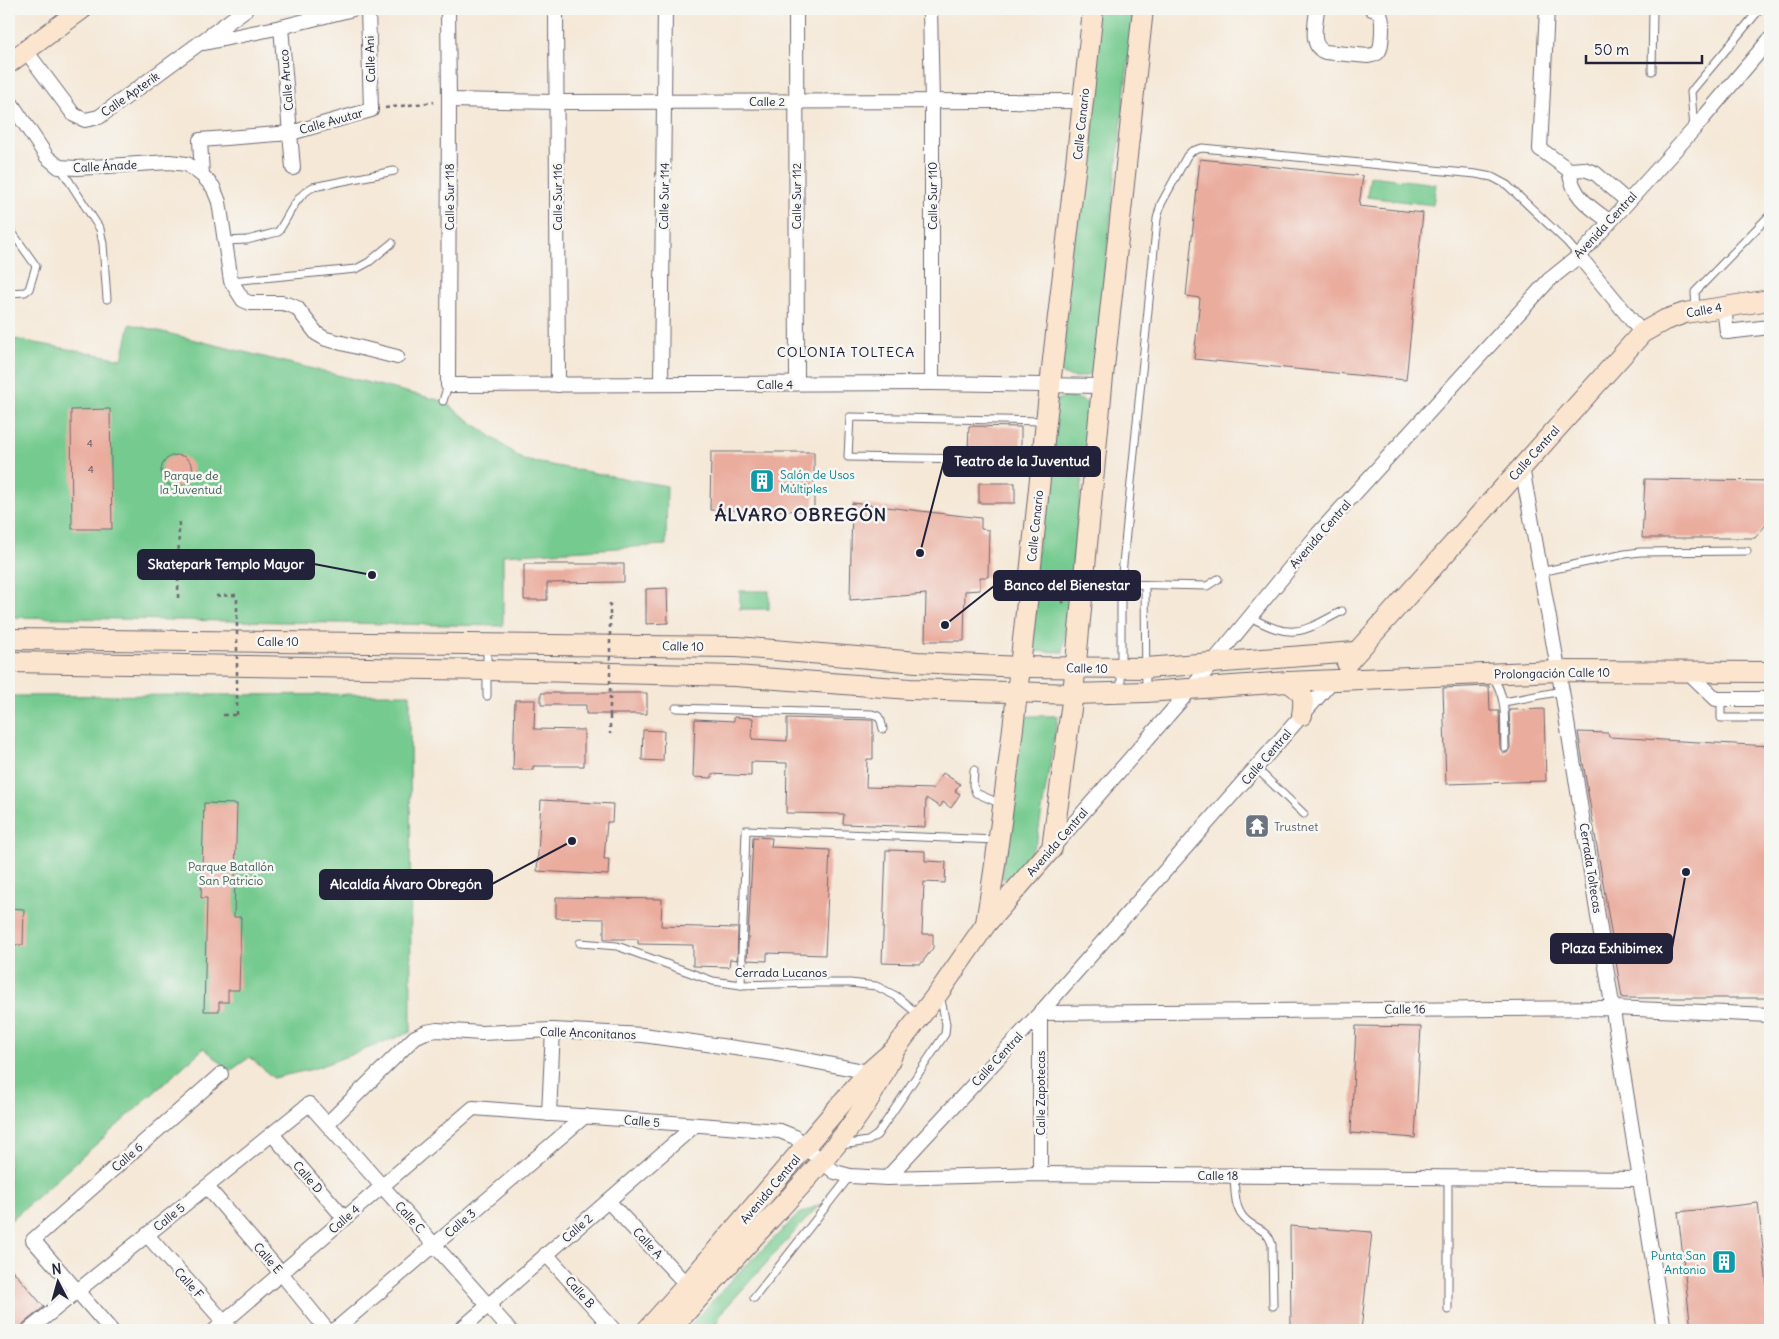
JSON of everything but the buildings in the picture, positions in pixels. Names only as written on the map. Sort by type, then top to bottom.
[{"type":"street","points":[[9,62],[82,9]]},
{"type":"street","name":"Calle Apterik","points":[[26,51],[74,115],[85,120],[99,117],[246,9]]},
{"type":"street","points":[[201,43],[281,27],[353,9]]},
{"type":"street","name":"Calle Ani","points":[[368,9],[371,110]]},
{"type":"street","name":"Calle Sur 118","points":[[448,9],[443,101],[448,385]]},
{"type":"street","name":"Calle Sur 116","points":[[556,9],[558,385]]},
{"type":"street","name":"Calle Sur 114","points":[[660,384],[665,9]]},
{"type":"street","name":"Calle Sur 112","points":[[796,9],[797,384]]},
{"type":"street","name":"Calle Sur 110","points":[[930,9],[932,383]]},
{"type":"street","name":"Calle Canario","points":[[986,924],[1004,805],[1093,9]]},
{"type":"street","points":[[1052,848],[1076,668],[1102,386],[1143,9]]},
{"type":"street","points":[[1317,9],[1315,40],[1316,46],[1320,50],[1368,56],[1374,55],[1379,51],[1381,45],[1381,15],[1377,10],[1372,9]]},
{"type":"street","points":[[1547,9],[1540,149],[1569,170],[1584,169],[1595,173],[1627,201]]},
{"type":"street","name":"Calle Aruco","points":[[281,27],[293,168]]},
{"type":"street","name":"Avenida Central","points":[[647,1330],[688,1286],[806,1146],[876,1076],[939,992],[986,924],[1191,689],[1318,534],[1549,280],[1579,256],[1694,129],[1770,39]]},
{"type":"street","name":"Calle Ánade","points":[[9,100],[47,157],[59,167],[77,168],[169,162],[187,164],[202,175]]},
{"type":"street","name":"Calle 2","points":[[443,101],[932,103],[1084,101]]},
{"type":"street","name":"Calle Avutar","points":[[291,133],[371,110]]},
{"type":"street","points":[[291,133],[200,140],[202,175],[213,187],[219,202],[231,281],[243,300],[250,303],[282,303],[297,308],[317,334],[326,339],[397,357]]},
{"type":"street","points":[[1569,170],[1571,184],[1576,194],[1609,221]]},
{"type":"street","points":[[1579,256],[1642,333]]},
{"type":"street","name":"Calle 4","points":[[1642,333],[1665,320],[1685,312],[1770,300]]},
{"type":"street","points":[[1724,307],[1727,332],[1770,327]]},
{"type":"street","name":"Calle Central","points":[[887,1178],[1040,1013],[1333,680],[1355,652],[1642,333]]},
{"type":"street","name":"Calle 4","points":[[448,385],[932,383],[1102,386]]},
{"type":"street","name":"Cerrada Toltecas","points":[[1522,467],[1562,691],[1664,1330]]},
{"type":"street","name":"Calle 10","points":[[9,639],[736,647],[916,662],[1076,668],[1146,668],[1355,652]]},
{"type":"street","name":"Calle 10","points":[[9,662],[735,676],[910,690],[1073,694],[1121,694],[1333,680]]},
{"type":"street","name":"Prolongación Calle 10","points":[[1333,680],[1558,671],[1770,672]]},
{"type":"street","points":[[1688,672],[1716,699],[1770,699]]},
{"type":"street","points":[[1288,682],[1298,688],[1303,695],[1302,715]]},
{"type":"street","name":"Calle 16","points":[[1040,1013],[1614,1008],[1770,1015]]},
{"type":"street","name":"Calle Zapotecas","points":[[1040,1013],[1040,1174]]},
{"type":"street","name":"Calle Anconitanos","points":[[327,1124],[416,1037],[426,1032],[437,1030],[481,1033],[553,1030],[643,1036],[771,1053],[876,1076]]},
{"type":"street","points":[[549,1114],[553,1030]]},
{"type":"street","name":"Calle 6","points":[[78,1291],[33,1240],[222,1074]]},
{"type":"street","name":"Avenida Central","points":[[670,1330],[828,1154],[869,1101],[876,1076]]},
{"type":"street","name":"Calle 5","points":[[29,1330],[310,1104]]},
{"type":"street","name":"Calle C","points":[[310,1104],[510,1330]]},
{"type":"street","name":"Calle 4","points":[[223,1328],[281,1273],[473,1108]]},
{"type":"street","name":"Calle 5","points":[[473,1108],[780,1131],[795,1137],[806,1146]]},
{"type":"street","name":"Calle 3","points":[[335,1330],[585,1116]]},
{"type":"street","name":"Calle 2","points":[[460,1330],[694,1126]]},
{"type":"street","name":"Calle D","points":[[272,1134],[345,1219]]},
{"type":"street","name":"Calle 18","points":[[806,1146],[828,1154],[834,1172],[850,1176],[887,1178],[1040,1174],[1640,1179]]},
{"type":"street","name":"Calle E","points":[[207,1187],[327,1330]]},
{"type":"street","name":"Calle A","points":[[608,1200],[688,1286]]},
{"type":"street","name":"Calle F","points":[[147,1235],[223,1328]]},
{"type":"street","name":"Calle B","points":[[546,1254],[614,1330]]},
{"type":"street","points":[[78,1291],[111,1330]]},
{"type":"lane","points":[[1652,71],[1653,9]]},
{"type":"lane","points":[[1694,129],[1691,98],[1694,88],[1760,9]]},
{"type":"lane","points":[[1121,694],[1121,584],[1157,219],[1161,204],[1187,156],[1192,151],[1202,148],[1492,177],[1507,185],[1567,242],[1579,256]]},
{"type":"lane","points":[[59,167],[100,229],[107,299]]},
{"type":"lane","points":[[225,241],[247,240],[278,232],[299,196],[314,187],[394,171]]},
{"type":"lane","points":[[1696,311],[1695,292],[1770,215]]},
{"type":"lane","points":[[9,228],[36,266],[29,289],[26,292],[9,293]]},
{"type":"lane","points":[[231,281],[356,269],[370,262],[392,243]]},
{"type":"lane","points":[[443,401],[448,385]]},
{"type":"lane","points":[[1042,460],[848,457],[850,417],[1046,421]]},
{"type":"lane","points":[[1540,572],[1640,552],[1748,551]]},
{"type":"lane","points":[[1121,584],[1207,586],[1218,579]]},
{"type":"lane","points":[[1145,585],[1146,692]]},
{"type":"lane","points":[[1250,617],[1286,632],[1310,628],[1342,611]]},
{"type":"lane","points":[[487,643],[487,696]]},
{"type":"lane","points":[[1490,674],[1498,684],[1504,702],[1505,748]]},
{"type":"lane","points":[[1504,702],[1562,691]]},
{"type":"lane","points":[[1722,699],[1722,718],[1770,718]]},
{"type":"lane","points":[[676,708],[872,714],[878,716],[883,729]]},
{"type":"lane","points":[[1256,768],[1304,814]]},
{"type":"lane","points":[[974,770],[973,785],[976,793],[1004,805]]},
{"type":"lane","points":[[741,985],[746,830],[999,841]]},
{"type":"lane","name":"Cerrada Lucanos","points":[[580,943],[617,946],[713,981],[741,985],[850,983],[876,986],[896,996],[920,1016]]},
{"type":"lane","points":[[828,1154],[868,1141],[877,1135],[945,1034],[946,1024],[939,992]]},
{"type":"lane","points":[[754,1298],[850,1176]]},
{"type":"lane","points":[[1234,1176],[1236,1203],[1243,1217],[1250,1224],[1260,1228],[1269,1235],[1272,1245],[1273,1306]]},
{"type":"lane","points":[[1448,1177],[1448,1310]]},
{"type":"path","points":[[371,110],[443,101]]},
{"type":"path","points":[[178,598],[179,518]]},
{"type":"path","points":[[216,596],[237,595],[237,715],[223,715]]},
{"type":"path","points":[[610,603],[610,734]]},
{"type":"green space","points":[[1096,9],[1134,9],[1094,369],[1083,377],[1072,377],[1058,371]]},
{"type":"green space","points":[[1370,176],[1436,184],[1433,205],[1367,197]]},
{"type":"green space","name":"Parque de la Juventud","points":[[130,324],[443,401],[523,460],[667,486],[666,545],[503,555],[503,626],[9,617],[9,338],[122,359]]},
{"type":"green space","points":[[1064,397],[1082,400],[1090,408],[1063,652],[1024,651],[1057,400]]},
{"type":"green space","points":[[740,591],[769,591],[769,609],[740,609]]},
{"type":"green space","name":"Parque Batallón San Patricio","points":[[410,694],[411,1032],[313,1069],[273,1078],[250,1057],[230,1071],[204,1048],[9,1222],[9,696]]},
{"type":"green space","points":[[1018,716],[1058,716],[1037,840],[1019,869],[1004,879],[1001,877]]},
{"type":"green space","points":[[820,1204],[721,1313],[714,1330],[686,1330],[738,1273],[798,1215]]},
{"type":"place","name":"Salón de Usos Múltiples","points":[[762,481]]},
{"type":"place","name":"Teatro de la Juventud","points":[[920,553]]},
{"type":"place","name":"Skatepark Templo Mayor","points":[[372,575]]},
{"type":"place","name":"Banco del Bienestar","points":[[945,625]]},
{"type":"place","name":"Trustnet","points":[[1257,826]]},
{"type":"place","name":"Alcaldía Álvaro Obregón","points":[[572,841]]},
{"type":"place","name":"Plaza Exhibimex","points":[[1686,872]]},
{"type":"place","name":"Punta San Antonio","points":[[1724,1262]]},
{"type":"district","name":"COLONIA TOLTECA","points":[[846,352]]},
{"type":"district","name":"ÁLVARO OBREGÓN","points":[[801,514]]}]
